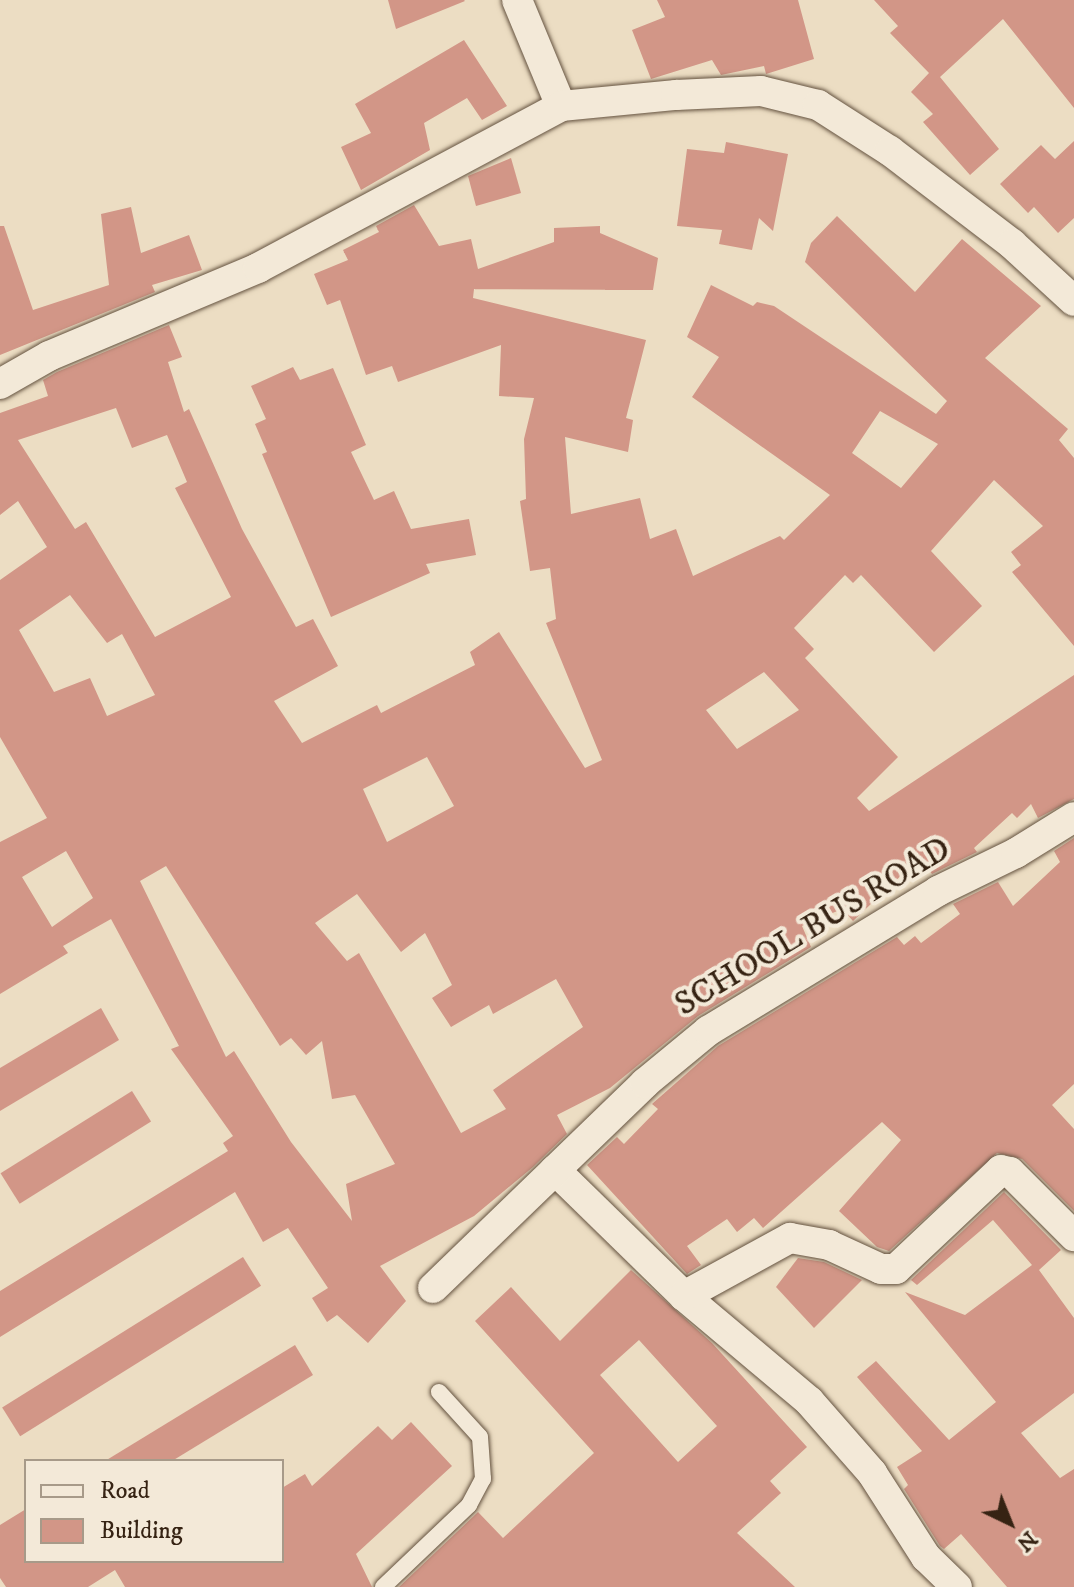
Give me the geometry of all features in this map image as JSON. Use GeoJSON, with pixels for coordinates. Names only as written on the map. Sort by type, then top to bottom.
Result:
{"type":"FeatureCollection","features":[{"type":"Feature","properties":{"kind":"street"},"geometry":{"type":"LineString","coordinates":[[517,0],[561,106]]}},
{"type":"Feature","properties":{"kind":"street"},"geometry":{"type":"LineString","coordinates":[[0,384],[49,356],[258,268],[561,106],[761,91],[818,105],[890,151],[988,225],[1074,301]]}},
{"type":"Feature","properties":{"kind":"street","name":"SCHOOL BUS ROAD"},"geometry":{"type":"LineString","coordinates":[[433,1288],[555,1170],[711,1028],[938,891],[1016,853],[1074,817]]}},
{"type":"Feature","properties":{"kind":"street"},"geometry":{"type":"LineString","coordinates":[[555,1170],[684,1296],[809,1401],[872,1473],[926,1557],[957,1587]]}},
{"type":"Feature","properties":{"kind":"street"},"geometry":{"type":"LineString","coordinates":[[684,1296],[790,1238],[829,1245],[881,1269],[896,1269],[1001,1170],[1010,1172],[1074,1236]]}},
{"type":"Feature","properties":{"kind":"lane"},"geometry":{"type":"LineString","coordinates":[[383,1587],[469,1505],[483,1479],[480,1437],[439,1392]]}},
{"type":"Feature","properties":{"kind":"building"},"geometry":{"type":"Polygon","coordinates":[[[388,0],[464,0],[465,1],[396,29],[388,0]]]}},
{"type":"Feature","properties":{"kind":"building"},"geometry":{"type":"Polygon","coordinates":[[[657,0],[798,0],[814,59],[766,74],[764,66],[721,75],[712,60],[651,79],[632,30],[665,17],[657,0]]]}},
{"type":"Feature","properties":{"kind":"building"},"geometry":{"type":"Polygon","coordinates":[[[874,0],[1074,0],[1074,108],[1003,19],[940,77],[999,149],[970,175],[923,122],[933,114],[911,92],[929,73],[890,33],[898,26],[874,0]]]}},
{"type":"Feature","properties":{"kind":"building"},"geometry":{"type":"Polygon","coordinates":[[[464,40],[507,106],[482,120],[467,98],[424,123],[430,150],[361,190],[341,147],[371,133],[355,104],[464,40]]]}},
{"type":"Feature","properties":{"kind":"building"},"geometry":{"type":"Polygon","coordinates":[[[1074,141],[1074,218],[1058,233],[1034,207],[1028,213],[1000,184],[1041,145],[1055,159],[1074,141]]]}},
{"type":"Feature","properties":{"kind":"building"},"geometry":{"type":"Polygon","coordinates":[[[726,142],[788,154],[773,231],[759,218],[752,250],[719,244],[722,230],[677,226],[687,149],[724,153],[726,142]]]}},
{"type":"Feature","properties":{"kind":"building"},"geometry":{"type":"Polygon","coordinates":[[[511,158],[521,193],[476,206],[468,176],[511,158]]]}},
{"type":"Feature","properties":{"kind":"building"},"geometry":{"type":"Polygon","coordinates":[[[414,205],[439,246],[471,239],[478,269],[554,242],[554,228],[600,226],[600,233],[658,258],[653,290],[474,289],[473,298],[646,340],[626,418],[633,420],[628,452],[565,437],[571,514],[640,498],[650,539],[676,529],[693,576],[780,536],[784,540],[830,495],[692,397],[719,357],[687,337],[711,285],[753,306],[757,302],[774,306],[936,414],[947,401],[805,262],[811,243],[837,216],[915,292],[962,239],[1041,306],[985,358],[1068,429],[1059,440],[1074,458],[1074,646],[1012,572],[1021,565],[1011,552],[1043,526],[994,480],[931,551],[982,606],[934,652],[861,575],[853,583],[845,575],[794,628],[814,649],[805,658],[898,757],[857,798],[869,811],[1074,675],[1074,799],[1038,818],[1031,804],[1017,818],[1012,813],[974,848],[977,852],[932,874],[929,870],[916,880],[908,869],[853,921],[842,909],[802,926],[811,947],[698,1016],[610,1088],[557,1115],[567,1134],[533,1167],[474,1216],[380,1266],[406,1301],[368,1343],[337,1315],[327,1322],[312,1298],[328,1288],[288,1228],[263,1242],[235,1192],[0,1337],[0,1291],[228,1151],[223,1143],[233,1136],[171,1049],[179,1046],[111,919],[63,946],[68,953],[0,994],[0,842],[47,818],[0,737],[0,580],[47,547],[18,501],[0,515],[0,413],[48,396],[43,380],[57,372],[169,325],[182,357],[168,362],[184,412],[189,409],[242,529],[296,627],[313,619],[338,666],[274,701],[302,743],[377,705],[381,713],[475,665],[470,652],[499,632],[585,768],[602,760],[546,623],[556,619],[550,568],[530,571],[520,501],[526,499],[524,439],[534,398],[499,396],[501,345],[398,382],[392,366],[366,375],[340,300],[327,305],[314,274],[348,260],[343,250],[379,232],[376,226],[414,205]],[[116,408],[18,440],[75,529],[86,522],[155,637],[231,597],[175,488],[187,482],[167,435],[132,448],[116,408]],[[880,411],[852,453],[901,488],[938,444],[880,411]],[[70,595],[19,630],[54,692],[90,678],[107,716],[155,695],[122,634],[107,643],[70,595]],[[764,672],[706,710],[737,749],[799,710],[764,672]],[[427,757],[363,789],[387,842],[454,806],[427,757]],[[66,851],[22,877],[52,927],[93,898],[66,851]],[[166,866],[140,881],[226,1057],[234,1051],[291,1142],[352,1221],[346,1184],[395,1164],[355,1095],[332,1099],[322,1041],[306,1055],[291,1038],[280,1046],[166,866]],[[357,894],[315,923],[347,961],[359,953],[461,1133],[506,1109],[493,1090],[583,1027],[556,979],[493,1014],[489,1005],[451,1027],[432,998],[452,985],[425,933],[401,952],[357,894]]]}},
{"type":"Feature","properties":{"kind":"building"},"geometry":{"type":"Polygon","coordinates":[[[131,207],[141,253],[189,235],[202,270],[152,285],[155,292],[0,355],[0,226],[4,226],[33,310],[109,285],[101,214],[131,207]]]}},
{"type":"Feature","properties":{"kind":"building"},"geometry":{"type":"Polygon","coordinates":[[[293,367],[300,380],[333,368],[366,445],[351,452],[374,500],[394,491],[411,529],[469,519],[476,555],[426,564],[430,573],[331,617],[262,454],[267,452],[255,424],[266,419],[251,386],[293,367]]]}},
{"type":"Feature","properties":{"kind":"building"},"geometry":{"type":"Polygon","coordinates":[[[1074,838],[1074,1084],[1052,1105],[1074,1129],[1074,1211],[1022,1159],[997,1153],[889,1251],[877,1247],[839,1211],[901,1140],[882,1122],[763,1228],[754,1218],[737,1232],[727,1219],[687,1246],[701,1265],[687,1274],[587,1165],[617,1137],[624,1144],[658,1109],[652,1104],[718,1046],[897,937],[904,945],[915,936],[921,943],[960,914],[953,904],[998,882],[1013,906],[1060,862],[1054,851],[1074,838]]]}},
{"type":"Feature","properties":{"kind":"building"},"geometry":{"type":"Polygon","coordinates":[[[101,1008],[119,1040],[0,1111],[0,1068],[101,1008]]]}},
{"type":"Feature","properties":{"kind":"building"},"geometry":{"type":"Polygon","coordinates":[[[132,1091],[151,1122],[20,1204],[1,1173],[132,1091]]]}},
{"type":"Feature","properties":{"kind":"building"},"geometry":{"type":"Polygon","coordinates":[[[1004,1192],[1061,1250],[1039,1270],[1074,1318],[1074,1393],[1021,1433],[1060,1478],[1074,1469],[1074,1587],[1007,1587],[961,1534],[944,1549],[940,1546],[904,1489],[908,1485],[897,1467],[922,1451],[857,1377],[876,1361],[949,1440],[996,1402],[905,1292],[965,1315],[1032,1265],[993,1220],[917,1285],[911,1280],[1004,1192]]]}},
{"type":"Feature","properties":{"kind":"building"},"geometry":{"type":"Polygon","coordinates":[[[243,1257],[261,1286],[20,1436],[2,1407],[243,1257]]]}},
{"type":"Feature","properties":{"kind":"building"},"geometry":{"type":"Polygon","coordinates":[[[798,1258],[824,1262],[862,1280],[814,1328],[776,1287],[798,1258]]]}},
{"type":"Feature","properties":{"kind":"building"},"geometry":{"type":"Polygon","coordinates":[[[631,1270],[712,1343],[807,1447],[770,1481],[781,1493],[737,1533],[795,1587],[399,1587],[478,1512],[503,1538],[594,1453],[475,1321],[511,1287],[560,1341],[631,1270]],[[639,1340],[600,1375],[678,1462],[717,1426],[639,1340]]]}},
{"type":"Feature","properties":{"kind":"building"},"geometry":{"type":"Polygon","coordinates":[[[295,1345],[313,1375],[175,1459],[108,1459],[295,1345]]]}},
{"type":"Feature","properties":{"kind":"building"},"geometry":{"type":"Polygon","coordinates":[[[411,1422],[452,1466],[356,1554],[372,1587],[125,1587],[115,1570],[88,1587],[6,1587],[0,1578],[0,1525],[24,1510],[24,1563],[284,1563],[284,1487],[305,1474],[312,1486],[378,1426],[392,1440],[411,1422]]]}}]}
